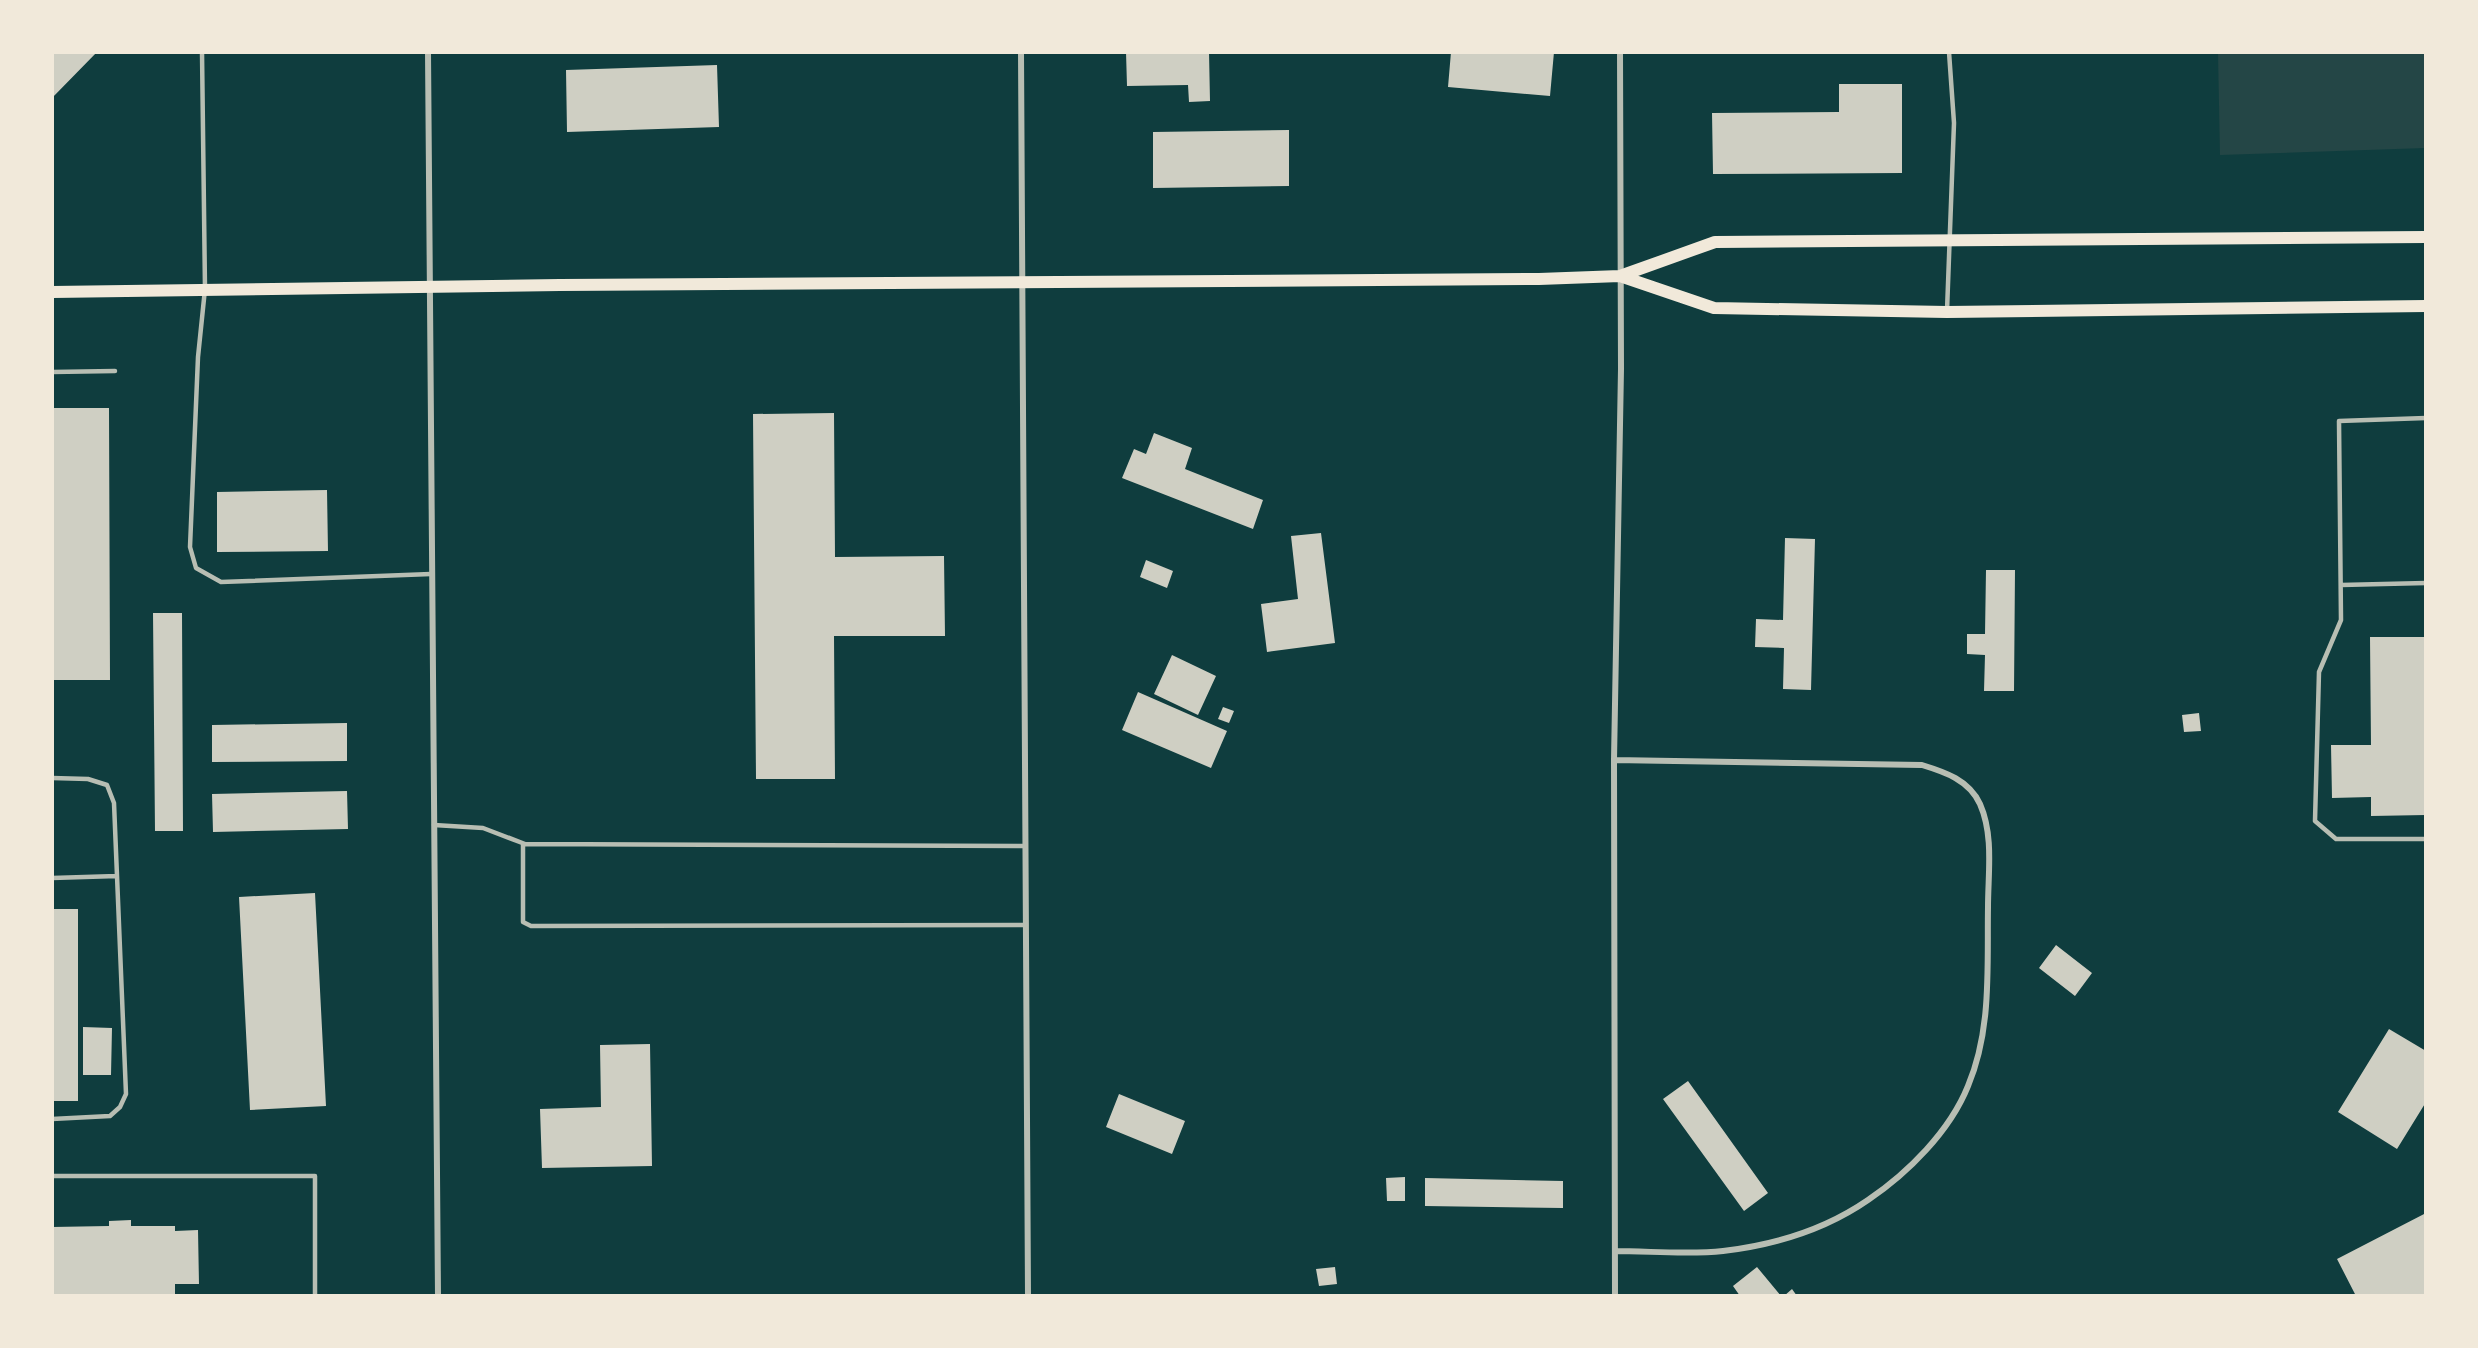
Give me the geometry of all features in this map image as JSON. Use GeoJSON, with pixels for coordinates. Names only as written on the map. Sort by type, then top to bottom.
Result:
{"type":"FeatureCollection","features":[{"type":"Feature","properties":{"kind":"main road"},"geometry":{"type":"LineString","coordinates":[[52,292],[1022,281],[1539,279],[1620,276],[1715,242],[2426,237]]}},
{"type":"Feature","properties":{"kind":"main road"},"geometry":{"type":"LineString","coordinates":[[1620,276],[1714,308],[1947,312],[2426,306]]}},
{"type":"Feature","properties":{"kind":"street"},"geometry":{"type":"LineString","coordinates":[[428,52],[438,1296]]}},
{"type":"Feature","properties":{"kind":"street"},"geometry":{"type":"LineString","coordinates":[[1021,52],[1028,1296]]}},
{"type":"Feature","properties":{"kind":"street"},"geometry":{"type":"LineString","coordinates":[[1615,1296],[1614,760],[1621,381],[1620,52]]}},
{"type":"Feature","properties":{"kind":"street"},"geometry":{"type":"LineString","coordinates":[[1614,760],[1922,765],[1951,774],[1967,786],[1979,802],[1989,831],[1987,1005],[1980,1056],[1968,1088],[1951,1118],[1914,1163],[1869,1200],[1835,1220],[1780,1241],[1722,1251],[1615,1251]]}},
{"type":"Feature","properties":{"kind":"lane"},"geometry":{"type":"LineString","coordinates":[[202,52],[205,289],[198,357],[190,547],[196,568],[221,582],[432,574]]}},
{"type":"Feature","properties":{"kind":"lane"},"geometry":{"type":"LineString","coordinates":[[1947,312],[1954,123],[1949,52]]}},
{"type":"Feature","properties":{"kind":"lane"},"geometry":{"type":"LineString","coordinates":[[52,372],[115,371]]}},
{"type":"Feature","properties":{"kind":"lane"},"geometry":{"type":"LineString","coordinates":[[2426,418],[2339,421],[2341,620],[2319,672],[2315,821],[2336,839],[2426,839]]}},
{"type":"Feature","properties":{"kind":"lane"},"geometry":{"type":"LineString","coordinates":[[2341,585],[2426,583]]}},
{"type":"Feature","properties":{"kind":"lane"},"geometry":{"type":"LineString","coordinates":[[52,778],[88,778],[107,785],[114,803],[126,1094],[120,1107],[111,1116],[52,1119]]}},
{"type":"Feature","properties":{"kind":"lane"},"geometry":{"type":"LineString","coordinates":[[434,825],[483,828],[523,843],[1025,846]]}},
{"type":"Feature","properties":{"kind":"lane"},"geometry":{"type":"LineString","coordinates":[[523,843],[523,921],[531,926],[1026,925]]}},
{"type":"Feature","properties":{"kind":"lane"},"geometry":{"type":"LineString","coordinates":[[52,878],[117,876]]}},
{"type":"Feature","properties":{"kind":"lane"},"geometry":{"type":"LineString","coordinates":[[52,1176],[315,1176],[315,1296]]}},
{"type":"Feature","properties":{"kind":"shaded area"},"geometry":{"type":"Polygon","coordinates":[[[2218,53],[2425,53],[2425,148],[2220,155],[2218,53]]]}},
{"type":"Feature","properties":{"kind":"building"},"geometry":{"type":"Polygon","coordinates":[[[52,52],[97,52],[52,98],[52,52]]]}},
{"type":"Feature","properties":{"kind":"building"},"geometry":{"type":"Polygon","coordinates":[[[1126,52],[1209,52],[1210,101],[1189,102],[1188,85],[1127,86],[1126,52]]]}},
{"type":"Feature","properties":{"kind":"building"},"geometry":{"type":"Polygon","coordinates":[[[1451,52],[1554,52],[1550,96],[1448,87],[1451,52]]]}},
{"type":"Feature","properties":{"kind":"building"},"geometry":{"type":"Polygon","coordinates":[[[717,65],[719,127],[567,132],[566,70],[717,65]]]}},
{"type":"Feature","properties":{"kind":"building"},"geometry":{"type":"Polygon","coordinates":[[[1839,84],[1902,84],[1902,173],[1713,174],[1712,113],[1839,112],[1839,84]]]}},
{"type":"Feature","properties":{"kind":"building"},"geometry":{"type":"Polygon","coordinates":[[[1289,130],[1289,186],[1153,188],[1153,132],[1289,130]]]}},
{"type":"Feature","properties":{"kind":"building"},"geometry":{"type":"Polygon","coordinates":[[[52,408],[109,408],[110,680],[52,680],[52,408]]]}},
{"type":"Feature","properties":{"kind":"building"},"geometry":{"type":"Polygon","coordinates":[[[834,413],[835,557],[944,556],[945,636],[834,636],[835,779],[756,779],[753,414],[834,413]]]}},
{"type":"Feature","properties":{"kind":"building"},"geometry":{"type":"Polygon","coordinates":[[[1154,433],[1192,448],[1185,469],[1263,500],[1253,529],[1122,478],[1134,449],[1146,454],[1154,433]]]}},
{"type":"Feature","properties":{"kind":"building"},"geometry":{"type":"Polygon","coordinates":[[[327,490],[328,551],[217,552],[217,492],[327,490]]]}},
{"type":"Feature","properties":{"kind":"building"},"geometry":{"type":"Polygon","coordinates":[[[1321,533],[1335,643],[1267,652],[1261,604],[1298,599],[1291,536],[1321,533]]]}},
{"type":"Feature","properties":{"kind":"building"},"geometry":{"type":"Polygon","coordinates":[[[1785,538],[1815,539],[1811,690],[1783,689],[1784,648],[1755,647],[1756,619],[1783,620],[1785,538]]]}},
{"type":"Feature","properties":{"kind":"building"},"geometry":{"type":"Polygon","coordinates":[[[1146,560],[1173,571],[1167,588],[1140,577],[1146,560]]]}},
{"type":"Feature","properties":{"kind":"building"},"geometry":{"type":"Polygon","coordinates":[[[1986,570],[2015,570],[2014,691],[1984,691],[1985,655],[1967,654],[1967,634],[1985,634],[1986,570]]]}},
{"type":"Feature","properties":{"kind":"building"},"geometry":{"type":"Polygon","coordinates":[[[153,613],[182,613],[183,831],[155,831],[153,613]]]}},
{"type":"Feature","properties":{"kind":"building"},"geometry":{"type":"Polygon","coordinates":[[[2370,637],[2426,637],[2426,815],[2371,816],[2371,797],[2332,798],[2331,745],[2371,745],[2370,637]]]}},
{"type":"Feature","properties":{"kind":"building"},"geometry":{"type":"Polygon","coordinates":[[[1172,655],[1216,676],[1198,715],[1154,694],[1172,655]]]}},
{"type":"Feature","properties":{"kind":"building"},"geometry":{"type":"Polygon","coordinates":[[[1138,692],[1227,731],[1211,768],[1122,730],[1138,692]]]}},
{"type":"Feature","properties":{"kind":"building"},"geometry":{"type":"Polygon","coordinates":[[[1223,707],[1234,711],[1229,723],[1218,719],[1223,707]]]}},
{"type":"Feature","properties":{"kind":"building"},"geometry":{"type":"Polygon","coordinates":[[[2199,713],[2201,731],[2184,732],[2182,715],[2199,713]]]}},
{"type":"Feature","properties":{"kind":"building"},"geometry":{"type":"Polygon","coordinates":[[[347,723],[347,761],[212,762],[212,725],[347,723]]]}},
{"type":"Feature","properties":{"kind":"building"},"geometry":{"type":"Polygon","coordinates":[[[347,791],[348,829],[213,832],[212,794],[347,791]]]}},
{"type":"Feature","properties":{"kind":"building"},"geometry":{"type":"Polygon","coordinates":[[[315,893],[326,1106],[250,1110],[239,897],[315,893]]]}},
{"type":"Feature","properties":{"kind":"building"},"geometry":{"type":"Polygon","coordinates":[[[52,909],[78,909],[78,1101],[52,1101],[52,909]]]}},
{"type":"Feature","properties":{"kind":"building"},"geometry":{"type":"Polygon","coordinates":[[[2056,945],[2092,973],[2075,996],[2039,968],[2056,945]]]}},
{"type":"Feature","properties":{"kind":"building"},"geometry":{"type":"Polygon","coordinates":[[[83,1027],[112,1028],[111,1075],[83,1075],[83,1027]]]}},
{"type":"Feature","properties":{"kind":"building"},"geometry":{"type":"Polygon","coordinates":[[[2389,1029],[2426,1051],[2426,1102],[2397,1149],[2338,1112],[2389,1029]]]}},
{"type":"Feature","properties":{"kind":"building"},"geometry":{"type":"Polygon","coordinates":[[[650,1044],[652,1166],[542,1168],[540,1109],[601,1107],[600,1045],[650,1044]]]}},
{"type":"Feature","properties":{"kind":"building"},"geometry":{"type":"Polygon","coordinates":[[[1688,1081],[1768,1193],[1744,1211],[1663,1099],[1688,1081]]]}},
{"type":"Feature","properties":{"kind":"building"},"geometry":{"type":"Polygon","coordinates":[[[1119,1094],[1185,1121],[1172,1154],[1106,1127],[1119,1094]]]}},
{"type":"Feature","properties":{"kind":"building"},"geometry":{"type":"Polygon","coordinates":[[[1405,1177],[1405,1201],[1387,1201],[1386,1178],[1405,1177]]]}},
{"type":"Feature","properties":{"kind":"building"},"geometry":{"type":"Polygon","coordinates":[[[1425,1178],[1563,1181],[1563,1208],[1425,1206],[1425,1178]]]}},
{"type":"Feature","properties":{"kind":"building"},"geometry":{"type":"Polygon","coordinates":[[[2426,1213],[2426,1296],[2356,1296],[2337,1259],[2426,1213]]]}},
{"type":"Feature","properties":{"kind":"building"},"geometry":{"type":"Polygon","coordinates":[[[131,1220],[131,1226],[175,1226],[175,1231],[198,1230],[199,1284],[175,1284],[175,1296],[52,1295],[52,1227],[109,1226],[109,1221],[131,1220]]]}},
{"type":"Feature","properties":{"kind":"building"},"geometry":{"type":"Polygon","coordinates":[[[1335,1267],[1337,1284],[1319,1286],[1316,1269],[1335,1267]]]}},
{"type":"Feature","properties":{"kind":"building"},"geometry":{"type":"Polygon","coordinates":[[[1757,1267],[1781,1296],[1740,1296],[1733,1286],[1757,1267]]]}},
{"type":"Feature","properties":{"kind":"building"},"geometry":{"type":"Polygon","coordinates":[[[1792,1289],[1797,1296],[1784,1296],[1792,1289]]]}}]}
